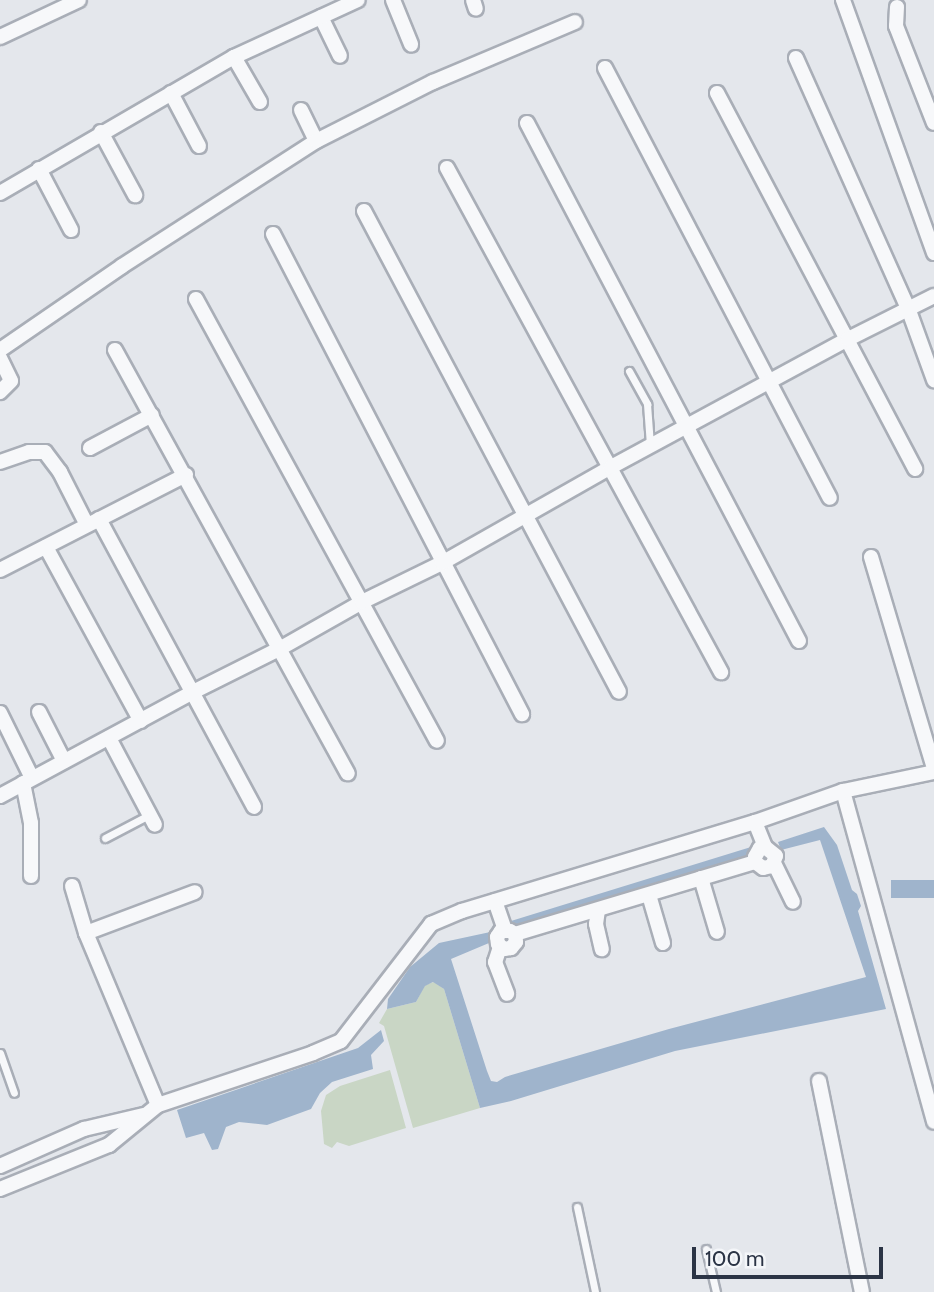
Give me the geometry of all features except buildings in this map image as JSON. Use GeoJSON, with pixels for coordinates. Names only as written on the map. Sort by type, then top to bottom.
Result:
{"type":"FeatureCollection","features":[{"type":"Feature","properties":{"kind":"street"},"geometry":{"type":"LineString","coordinates":[[0,37],[79,0]]}},
{"type":"Feature","properties":{"kind":"street"},"geometry":{"type":"LineString","coordinates":[[0,193],[234,57],[359,0]]}},
{"type":"Feature","properties":{"kind":"street"},"geometry":{"type":"LineString","coordinates":[[393,0],[411,44]]}},
{"type":"Feature","properties":{"kind":"street"},"geometry":{"type":"LineString","coordinates":[[843,0],[934,253]]}},
{"type":"Feature","properties":{"kind":"street"},"geometry":{"type":"LineString","coordinates":[[897,7],[896,26],[931,106],[934,123]]}},
{"type":"Feature","properties":{"kind":"street"},"geometry":{"type":"LineString","coordinates":[[321,17],[340,55]]}},
{"type":"Feature","properties":{"kind":"street"},"geometry":{"type":"LineString","coordinates":[[0,350],[122,266],[316,141],[433,82],[575,22]]}},
{"type":"Feature","properties":{"kind":"street"},"geometry":{"type":"LineString","coordinates":[[234,57],[260,102]]}},
{"type":"Feature","properties":{"kind":"street"},"geometry":{"type":"LineString","coordinates":[[796,58],[908,308],[934,380]]}},
{"type":"Feature","properties":{"kind":"street"},"geometry":{"type":"LineString","coordinates":[[606,68],[830,498]]}},
{"type":"Feature","properties":{"kind":"street"},"geometry":{"type":"LineString","coordinates":[[171,93],[199,146]]}},
{"type":"Feature","properties":{"kind":"street"},"geometry":{"type":"LineString","coordinates":[[717,93],[915,469]]}},
{"type":"Feature","properties":{"kind":"street"},"geometry":{"type":"LineString","coordinates":[[301,110],[316,141]]}},
{"type":"Feature","properties":{"kind":"street"},"geometry":{"type":"LineString","coordinates":[[527,123],[799,641]]}},
{"type":"Feature","properties":{"kind":"street"},"geometry":{"type":"LineString","coordinates":[[101,132],[135,195]]}},
{"type":"Feature","properties":{"kind":"street"},"geometry":{"type":"LineString","coordinates":[[447,168],[721,672]]}},
{"type":"Feature","properties":{"kind":"street"},"geometry":{"type":"LineString","coordinates":[[39,169],[71,230]]}},
{"type":"Feature","properties":{"kind":"street"},"geometry":{"type":"LineString","coordinates":[[364,211],[619,692]]}},
{"type":"Feature","properties":{"kind":"street"},"geometry":{"type":"LineString","coordinates":[[272,234],[522,714]]}},
{"type":"Feature","properties":{"kind":"street"},"geometry":{"type":"LineString","coordinates":[[1,795],[192,692],[281,648],[362,602],[442,563],[848,338],[934,296]]}},
{"type":"Feature","properties":{"kind":"street"},"geometry":{"type":"LineString","coordinates":[[196,299],[437,741]]}},
{"type":"Feature","properties":{"kind":"street"},"geometry":{"type":"LineString","coordinates":[[115,350],[348,773]]}},
{"type":"Feature","properties":{"kind":"street"},"geometry":{"type":"LineString","coordinates":[[0,358],[11,382],[0,392]]}},
{"type":"Feature","properties":{"kind":"street"},"geometry":{"type":"LineString","coordinates":[[90,448],[152,415]]}},
{"type":"Feature","properties":{"kind":"street"},"geometry":{"type":"LineString","coordinates":[[0,462],[29,452],[45,452],[60,472],[93,522],[192,692],[254,807]]}},
{"type":"Feature","properties":{"kind":"street"},"geometry":{"type":"LineString","coordinates":[[0,570],[186,475]]}},
{"type":"Feature","properties":{"kind":"street"},"geometry":{"type":"LineString","coordinates":[[46,547],[141,721]]}},
{"type":"Feature","properties":{"kind":"street"},"geometry":{"type":"LineString","coordinates":[[144,1114],[107,1121],[84,1129],[0,1167],[4,1188],[109,1145],[158,1105],[341,1041],[431,924],[495,901],[755,822],[843,790],[934,770],[871,557]]}},
{"type":"Feature","properties":{"kind":"street"},"geometry":{"type":"LineString","coordinates":[[39,712],[64,761]]}},
{"type":"Feature","properties":{"kind":"street"},"geometry":{"type":"LineString","coordinates":[[0,713],[24,782],[32,823],[31,876]]}},
{"type":"Feature","properties":{"kind":"street"},"geometry":{"type":"LineString","coordinates":[[110,737],[153,820]]}},
{"type":"Feature","properties":{"kind":"street"},"geometry":{"type":"LineString","coordinates":[[843,790],[934,1122]]}},
{"type":"Feature","properties":{"kind":"street"},"geometry":{"type":"LineString","coordinates":[[755,822],[765,847],[774,852],[774,863],[793,902]]}},
{"type":"Feature","properties":{"kind":"street"},"geometry":{"type":"LineString","coordinates":[[755,862],[756,852],[765,847]]}},
{"type":"Feature","properties":{"kind":"street"},"geometry":{"type":"LineString","coordinates":[[755,862],[763,868],[774,863]]}},
{"type":"Feature","properties":{"kind":"street"},"geometry":{"type":"LineString","coordinates":[[510,932],[598,910],[755,862]]}},
{"type":"Feature","properties":{"kind":"street"},"geometry":{"type":"LineString","coordinates":[[701,878],[717,932]]}},
{"type":"Feature","properties":{"kind":"street"},"geometry":{"type":"LineString","coordinates":[[72,887],[86,933],[158,1105]]}},
{"type":"Feature","properties":{"kind":"street"},"geometry":{"type":"LineString","coordinates":[[86,933],[195,892]]}},
{"type":"Feature","properties":{"kind":"street"},"geometry":{"type":"LineString","coordinates":[[649,895],[663,943]]}},
{"type":"Feature","properties":{"kind":"street"},"geometry":{"type":"LineString","coordinates":[[495,901],[514,946],[508,950],[500,947],[495,962],[507,994]]}},
{"type":"Feature","properties":{"kind":"street"},"geometry":{"type":"LineString","coordinates":[[598,910],[596,924],[602,949]]}},
{"type":"Feature","properties":{"kind":"street"},"geometry":{"type":"LineString","coordinates":[[819,1081],[862,1292]]}},
{"type":"Feature","properties":{"kind":"lane"},"geometry":{"type":"LineString","coordinates":[[629,371],[647,404],[650,446]]}},
{"type":"Feature","properties":{"kind":"lane"},"geometry":{"type":"LineString","coordinates":[[105,838],[153,820]]}},
{"type":"Feature","properties":{"kind":"lane"},"geometry":{"type":"LineString","coordinates":[[0,1056],[13,1093]]}},
{"type":"Feature","properties":{"kind":"lane"},"geometry":{"type":"LineString","coordinates":[[577,1207],[595,1292]]}},
{"type":"Feature","properties":{"kind":"lane"},"geometry":{"type":"LineString","coordinates":[[706,1249],[716,1292]]}},
{"type":"Feature","properties":{"kind":"green space"},"geometry":{"type":"Polygon","coordinates":[[[434,982],[444,989],[480,1108],[413,1128],[384,1026],[379,1023],[387,1009],[416,1002],[425,985],[434,982]]]}},
{"type":"Feature","properties":{"kind":"green space"},"geometry":{"type":"Polygon","coordinates":[[[390,1070],[406,1128],[349,1146],[337,1142],[332,1148],[324,1144],[321,1111],[326,1095],[340,1086],[390,1070]]]}},
{"type":"Feature","properties":{"kind":"water"},"geometry":{"type":"Polygon","coordinates":[[[824,827],[837,845],[852,890],[857,894],[861,906],[858,911],[886,1009],[675,1051],[480,1108],[444,989],[433,982],[425,986],[416,1002],[387,1009],[388,999],[410,967],[439,943],[495,931],[489,943],[451,959],[487,1071],[491,1081],[497,1082],[505,1077],[669,1029],[866,977],[820,840],[781,850],[778,842],[824,827]]]}},
{"type":"Feature","properties":{"kind":"water"},"geometry":{"type":"Polygon","coordinates":[[[751,847],[755,850],[754,856],[515,930],[511,921],[751,847]]]}},
{"type":"Feature","properties":{"kind":"water"},"geometry":{"type":"Polygon","coordinates":[[[891,880],[934,880],[934,898],[891,898],[891,880]]]}},
{"type":"Feature","properties":{"kind":"water"},"geometry":{"type":"Polygon","coordinates":[[[381,1030],[384,1041],[371,1055],[373,1069],[332,1082],[320,1093],[311,1109],[267,1125],[239,1122],[226,1127],[218,1149],[212,1150],[204,1133],[186,1138],[177,1110],[358,1048],[381,1030]]]}}]}
